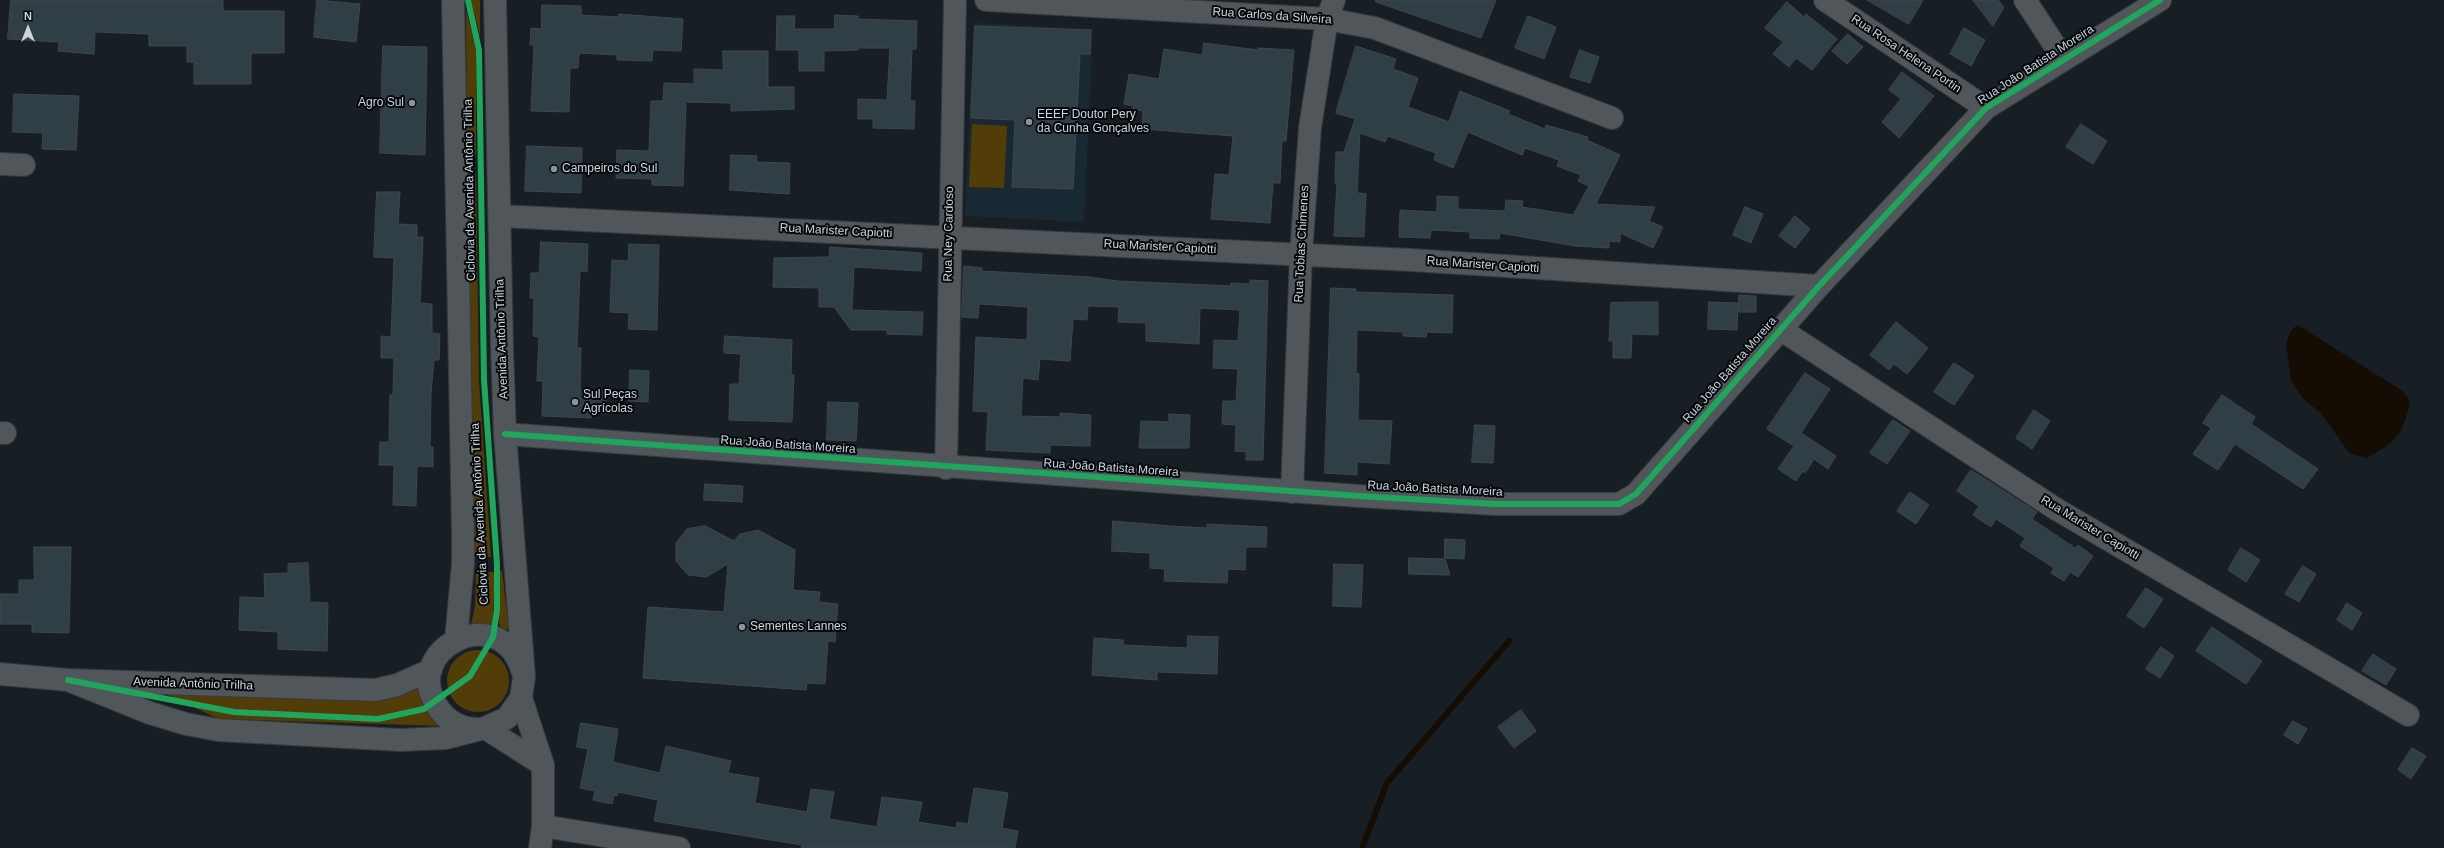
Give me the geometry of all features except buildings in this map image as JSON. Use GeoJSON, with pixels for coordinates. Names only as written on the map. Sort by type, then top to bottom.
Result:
{"type":"FeatureCollection","features":[{"type":"Feature","properties":{"kind":"street"},"geometry":{"type":"LineString","coordinates":[[453,0],[464,534],[464,564],[456,639]]}},
{"type":"Feature","properties":{"kind":"street","name":"Avenida Antônio Trilha"},"geometry":{"type":"LineString","coordinates":[[68,680],[150,713],[186,724],[218,730],[401,740],[446,738],[485,728],[508,718],[521,698],[524,677],[505,434],[494,0]]}},
{"type":"Feature","properties":{"kind":"street","name":"Rua Ney Cardoso"},"geometry":{"type":"LineString","coordinates":[[946,468],[949,236],[955,0]]}},
{"type":"Feature","properties":{"kind":"street","name":"Rua Carlos da Silveira"},"geometry":{"type":"LineString","coordinates":[[986,0],[1331,9],[1375,28],[1612,118]]}},
{"type":"Feature","properties":{"kind":"street","name":"Rua Rosa Helena Portin"},"geometry":{"type":"LineString","coordinates":[[1825,0],[1986,108]]}},
{"type":"Feature","properties":{"kind":"street"},"geometry":{"type":"LineString","coordinates":[[2024,0],[2064,58]]}},
{"type":"Feature","properties":{"kind":"street","name":"Rua João Batista Moreira"},"geometry":{"type":"LineString","coordinates":[[505,434],[946,468],[1292,492],[1496,504],[1619,504],[1636,494],[1780,329],[1986,108],[2064,58],[2160,0]]}},
{"type":"Feature","properties":{"kind":"street","name":"Rua Tobias Chimenes"},"geometry":{"type":"LineString","coordinates":[[1292,492],[1301,254],[1310,128],[1331,9]]}},
{"type":"Feature","properties":{"kind":"street"},"geometry":{"type":"LineString","coordinates":[[0,164],[24,165]]}},
{"type":"Feature","properties":{"kind":"street","name":"Rua Marister Capiotti"},"geometry":{"type":"LineString","coordinates":[[500,216],[949,236],[1301,254],[1819,286]]}},
{"type":"Feature","properties":{"kind":"street","name":"Rua Marister Capiotti"},"geometry":{"type":"LineString","coordinates":[[1780,329],[2056,509],[2408,715]]}},
{"type":"Feature","properties":{"kind":"street","name":"Avenida Antônio Trilha"},"geometry":{"type":"LineString","coordinates":[[485,728],[470,729],[455,724],[442,715],[434,702],[431,692],[431,670],[440,652],[456,639],[474,634],[493,637],[508,646],[519,660],[524,677]]}},
{"type":"Feature","properties":{"kind":"street","name":"Avenida Antônio Trilha"},"geometry":{"type":"LineString","coordinates":[[68,680],[376,690],[397,685],[431,670]]}},
{"type":"Feature","properties":{"kind":"street"},"geometry":{"type":"LineString","coordinates":[[0,674],[68,680]]}},
{"type":"Feature","properties":{"kind":"street"},"geometry":{"type":"LineString","coordinates":[[521,698],[543,764],[544,826],[540,848]]}},
{"type":"Feature","properties":{"kind":"street"},"geometry":{"type":"LineString","coordinates":[[485,728],[543,764]]}},
{"type":"Feature","properties":{"kind":"street"},"geometry":{"type":"LineString","coordinates":[[544,826],[680,848]]}},
{"type":"Feature","properties":{"kind":"shaded area"},"geometry":{"type":"Polygon","coordinates":[[[471,0],[480,0],[480,36],[471,0]]]}},
{"type":"Feature","properties":{"kind":"shaded area"},"geometry":{"type":"Polygon","coordinates":[[[466,9],[476,51],[476,155],[471,157],[467,155],[466,9]]]}},
{"type":"Feature","properties":{"kind":"shaded area","name":"EEEF Doutor Pery da Cunha Gonçalves"},"geometry":{"type":"Polygon","coordinates":[[[974,23],[1093,29],[1084,222],[965,216],[974,23]]]}},
{"type":"Feature","properties":{"kind":"shaded area"},"geometry":{"type":"Polygon","coordinates":[[[972,124],[1007,126],[1004,188],[969,187],[972,124]]]}},
{"type":"Feature","properties":{"kind":"shaded area"},"geometry":{"type":"Polygon","coordinates":[[[469,172],[476,174],[479,381],[491,557],[475,557],[467,175],[469,172]]]}},
{"type":"Feature","properties":{"kind":"shaded area"},"geometry":{"type":"Polygon","coordinates":[[[2298,325],[2404,392],[2410,402],[2404,423],[2396,437],[2384,448],[2366,458],[2349,453],[2321,413],[2303,399],[2291,381],[2286,344],[2291,330],[2298,325]]]}},
{"type":"Feature","properties":{"kind":"shaded area"},"geometry":{"type":"Polygon","coordinates":[[[498,571],[502,571],[509,629],[502,630],[499,624],[498,571]]]}},
{"type":"Feature","properties":{"kind":"shaded area"},"geometry":{"type":"Polygon","coordinates":[[[476,572],[495,572],[493,624],[471,625],[475,606],[476,572]]]}},
{"type":"Feature","properties":{"kind":"shaded area"},"geometry":{"type":"Polygon","coordinates":[[[472,650],[484,650],[500,659],[507,669],[509,681],[507,693],[500,703],[484,712],[472,712],[461,707],[452,698],[447,687],[447,675],[452,664],[461,655],[472,650]]]}},
{"type":"Feature","properties":{"kind":"shaded area"},"geometry":{"type":"Polygon","coordinates":[[[418,689],[444,726],[219,719],[161,692],[368,701],[400,696],[418,689]]]}},
{"type":"Feature","properties":{"kind":"waterway"},"geometry":{"type":"LineString","coordinates":[[1362,848],[1387,783],[1509,641]]}},
{"type":"Feature","properties":{"kind":"cycle path","name":"Ciclovia da Avenida Antônio Trilha"},"geometry":{"type":"LineString","coordinates":[[68,680],[234,712],[378,719],[424,709],[470,676],[493,637],[497,610],[497,564],[484,380],[479,50],[468,0]]}},
{"type":"Feature","properties":{"kind":"cycle path"},"geometry":{"type":"LineString","coordinates":[[505,434],[1359,496],[1495,504],[1619,504],[1636,494],[1819,286],[1986,108],[2160,0]]}},
{"type":"Feature","properties":{"kind":"place","name":"Agro Sul"},"geometry":{"type":"Point","coordinates":[412,103]}},
{"type":"Feature","properties":{"kind":"place","name":"EEEF Doutor Pery da Cunha Gonçalves"},"geometry":{"type":"Point","coordinates":[1029,122]}},
{"type":"Feature","properties":{"kind":"place","name":"Campeiros do Sul"},"geometry":{"type":"Point","coordinates":[554,169]}},
{"type":"Feature","properties":{"kind":"place","name":"Sul Peças Agrícolas"},"geometry":{"type":"Point","coordinates":[575,402]}},
{"type":"Feature","properties":{"kind":"place","name":"Sementes Lannes"},"geometry":{"type":"Point","coordinates":[742,627]}}]}
